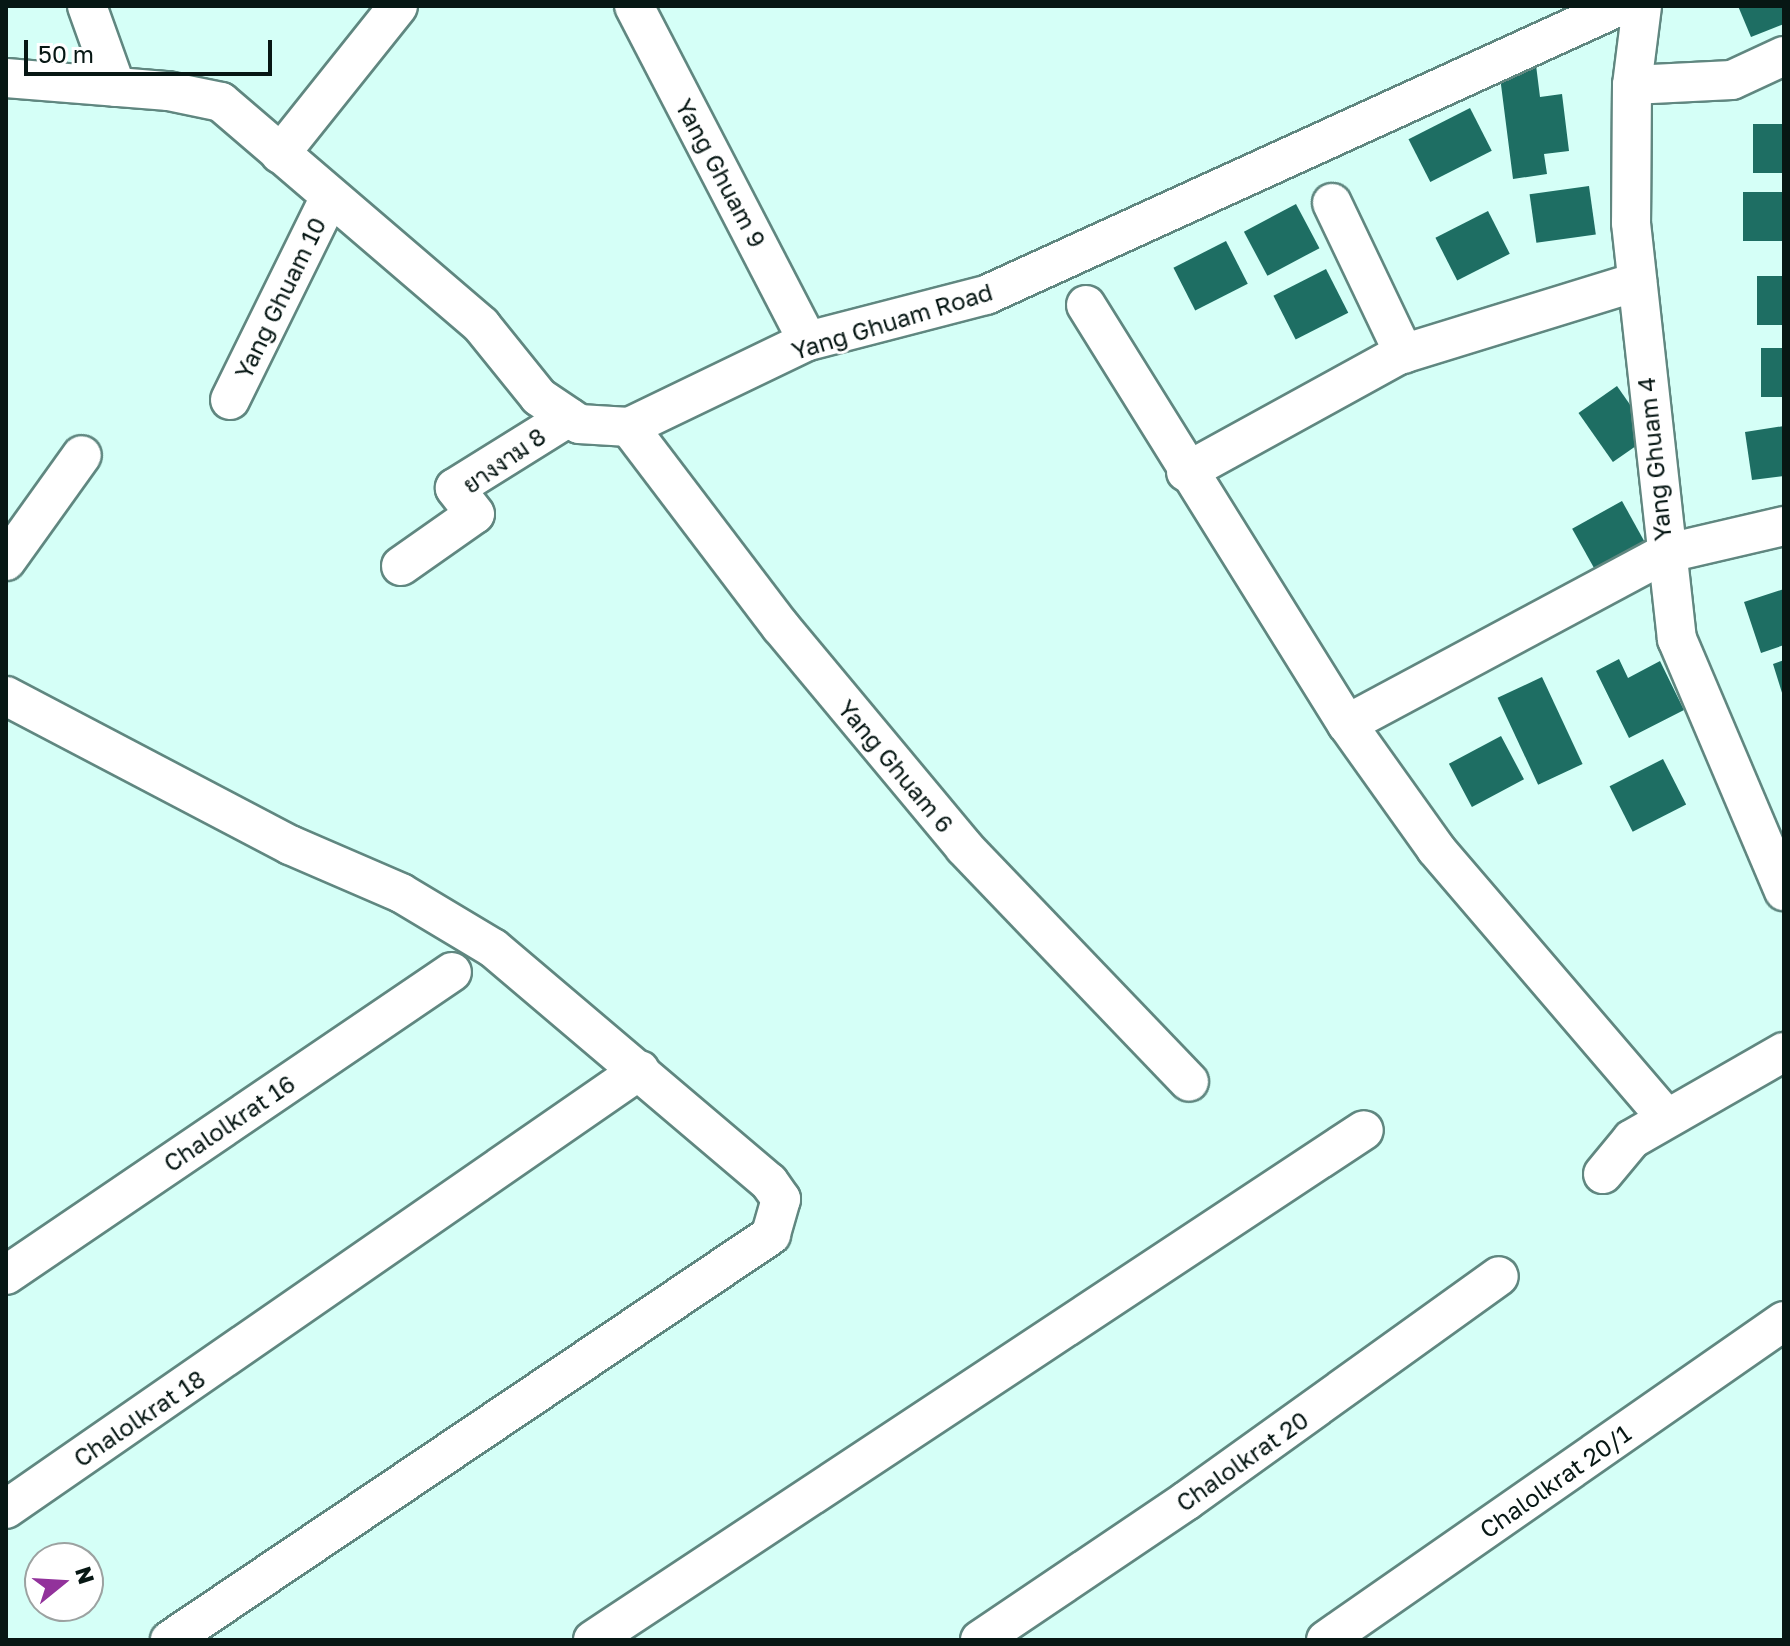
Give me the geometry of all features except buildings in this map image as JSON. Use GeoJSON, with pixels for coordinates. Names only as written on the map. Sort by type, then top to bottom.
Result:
{"type":"FeatureCollection","features":[{"type":"Feature","properties":{"kind":"street"},"geometry":{"type":"LineString","coordinates":[[87,6],[116,87]]}},
{"type":"Feature","properties":{"kind":"street"},"geometry":{"type":"LineString","coordinates":[[280,154],[398,6]]}},
{"type":"Feature","properties":{"kind":"street","name":"Yang Ghuam 9"},"geometry":{"type":"LineString","coordinates":[[634,6],[808,341]]}},
{"type":"Feature","properties":{"kind":"street","name":"Yang Ghuam Road"},"geometry":{"type":"LineString","coordinates":[[6,78],[116,87],[221,102],[481,325],[539,397],[579,424],[629,427],[808,341],[986,295],[1620,6]]}},
{"type":"Feature","properties":{"kind":"street","name":"Yang Ghuam 4"},"geometry":{"type":"LineString","coordinates":[[1642,6],[1632,85],[1631,223],[1664,554],[1677,639],[1784,891]]}},
{"type":"Feature","properties":{"kind":"street"},"geometry":{"type":"LineString","coordinates":[[1632,85],[1732,80],[1784,56]]}},
{"type":"Feature","properties":{"kind":"street","name":"Yang Ghuam 10"},"geometry":{"type":"LineString","coordinates":[[230,400],[330,197]]}},
{"type":"Feature","properties":{"kind":"street"},"geometry":{"type":"LineString","coordinates":[[1332,203],[1404,354]]}},
{"type":"Feature","properties":{"kind":"street"},"geometry":{"type":"LineString","coordinates":[[1186,472],[1404,354],[1637,282]]}},
{"type":"Feature","properties":{"kind":"street"},"geometry":{"type":"LineString","coordinates":[[1086,305],[1186,472],[1347,724],[1436,849],[1666,1117]]}},
{"type":"Feature","properties":{"kind":"street","name":"ยางงาม 8"},"geometry":{"type":"LineString","coordinates":[[401,566],[475,514],[455,488],[569,417]]}},
{"type":"Feature","properties":{"kind":"street","name":"Yang Ghuam 6"},"geometry":{"type":"LineString","coordinates":[[629,427],[781,627],[964,847],[1189,1082]]}},
{"type":"Feature","properties":{"kind":"street"},"geometry":{"type":"LineString","coordinates":[[6,561],[82,455]]}},
{"type":"Feature","properties":{"kind":"street"},"geometry":{"type":"LineString","coordinates":[[1347,724],[1664,554],[1784,526]]}},
{"type":"Feature","properties":{"kind":"street"},"geometry":{"type":"LineString","coordinates":[[6,696],[290,845],[401,893],[493,948],[769,1182],[781,1199],[771,1235],[170,1640]]}},
{"type":"Feature","properties":{"kind":"street","name":"Chalolkrat 16"},"geometry":{"type":"LineString","coordinates":[[6,1275],[452,972]]}},
{"type":"Feature","properties":{"kind":"street"},"geometry":{"type":"LineString","coordinates":[[1603,1174],[1632,1139],[1784,1052]]}},
{"type":"Feature","properties":{"kind":"street","name":"Chalolkrat 18"},"geometry":{"type":"LineString","coordinates":[[6,1509],[640,1070]]}},
{"type":"Feature","properties":{"kind":"street"},"geometry":{"type":"LineString","coordinates":[[593,1640],[1364,1130]]}},
{"type":"Feature","properties":{"kind":"street","name":"Chalolkrat 20"},"geometry":{"type":"LineString","coordinates":[[980,1640],[1186,1501],[1499,1276]]}},
{"type":"Feature","properties":{"kind":"street","name":"Chalolkrat 20/1"},"geometry":{"type":"LineString","coordinates":[[1326,1640],[1784,1321]]}}]}
